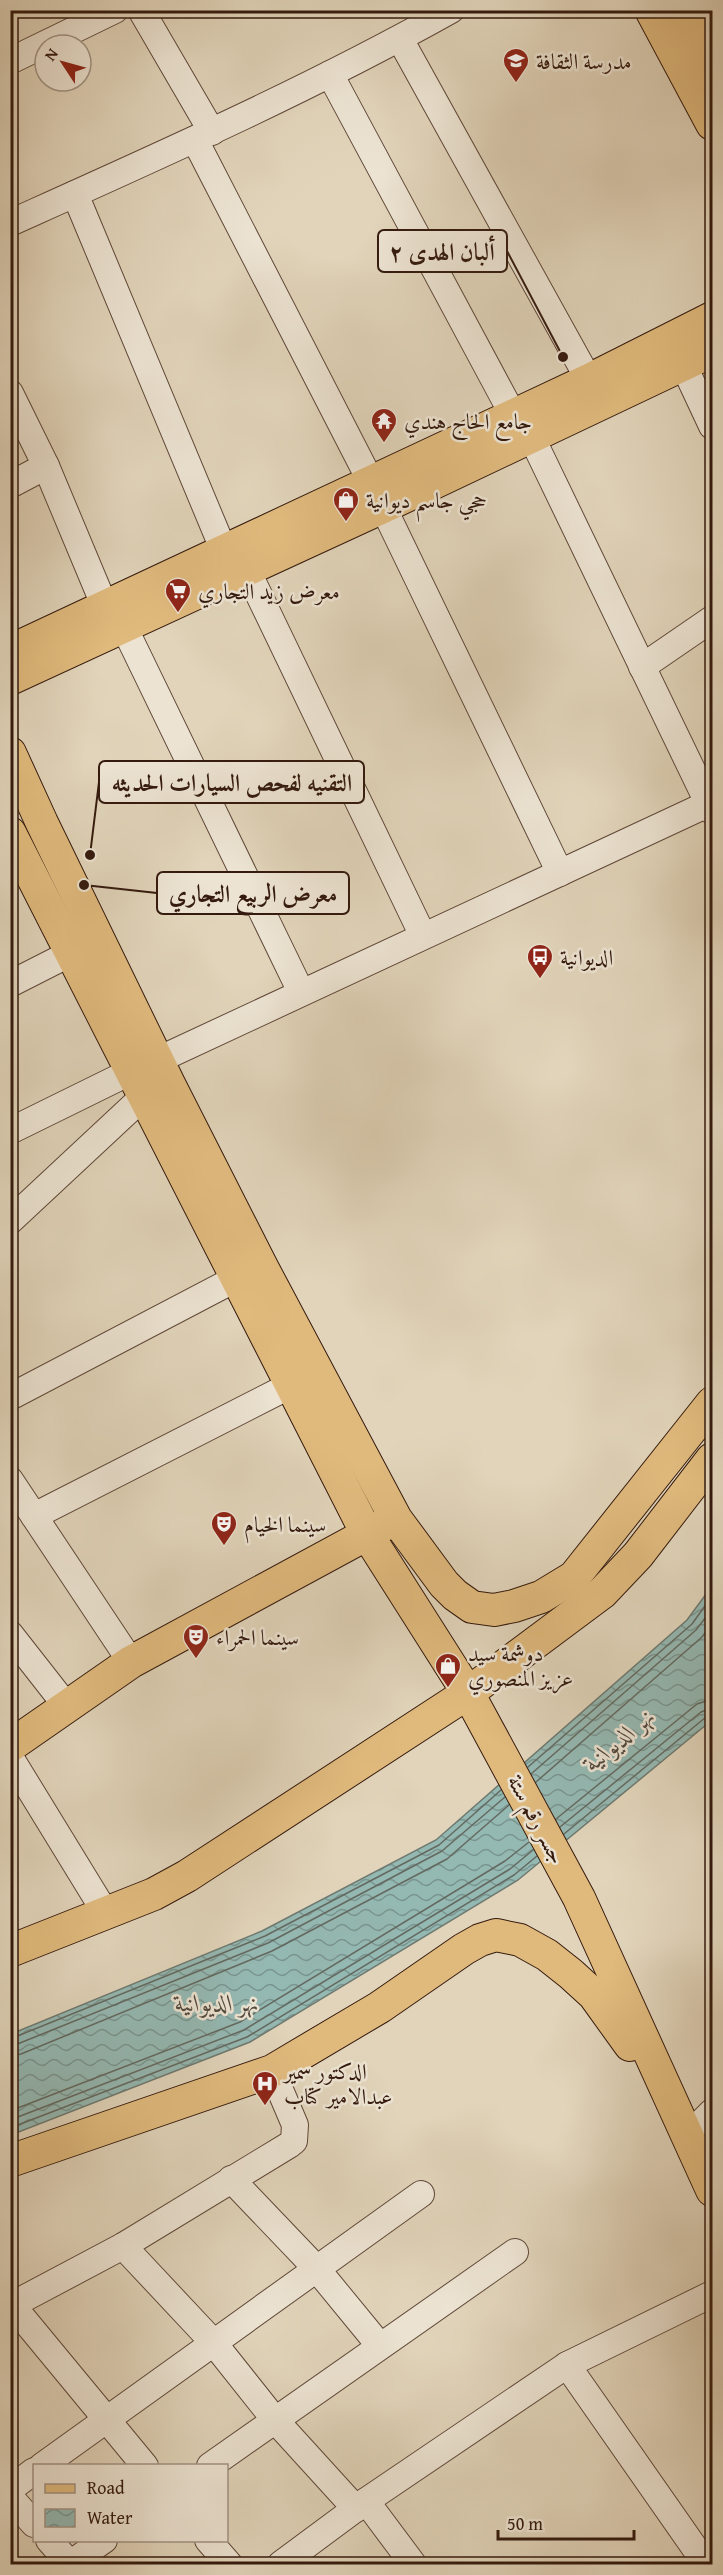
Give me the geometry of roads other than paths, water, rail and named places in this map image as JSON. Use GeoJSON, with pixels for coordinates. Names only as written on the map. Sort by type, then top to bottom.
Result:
{"type":"FeatureCollection","features":[{"type":"Feature","properties":{"kind":"main road"},"geometry":{"type":"LineString","coordinates":[[651,10],[712,124]]}},
{"type":"Feature","properties":{"kind":"main road"},"geometry":{"type":"LineString","coordinates":[[681,10],[712,67]]}},
{"type":"Feature","properties":{"kind":"main road"},"geometry":{"type":"LineString","coordinates":[[522,426],[589,380],[712,318]]}},
{"type":"Feature","properties":{"kind":"main road"},"geometry":{"type":"LineString","coordinates":[[10,680],[114,617],[522,426],[712,351]]}},
{"type":"Feature","properties":{"kind":"main road"},"geometry":{"type":"LineString","coordinates":[[10,651],[114,617]]}},
{"type":"Feature","properties":{"kind":"main road"},"geometry":{"type":"LineString","coordinates":[[10,753],[42,823],[145,1076]]}},
{"type":"Feature","properties":{"kind":"main road"},"geometry":{"type":"LineString","coordinates":[[10,832],[71,953],[263,1269],[396,1519],[444,1584],[472,1607],[494,1610],[514,1606],[541,1597],[574,1577],[712,1403]]}},
{"type":"Feature","properties":{"kind":"main road","name":"جسر رقم ستة"},"geometry":{"type":"LineString","coordinates":[[145,1076],[237,1278],[367,1534],[468,1693],[579,1898],[614,1972],[700,2122]]}},
{"type":"Feature","properties":{"kind":"main road"},"geometry":{"type":"LineString","coordinates":[[10,1951],[154,1894],[187,1876],[468,1693],[602,1593],[644,1547],[712,1459]]}},
{"type":"Feature","properties":{"kind":"main road"},"geometry":{"type":"LineString","coordinates":[[10,1746],[68,1708],[131,1662],[396,1519]]}},
{"type":"Feature","properties":{"kind":"main road"},"geometry":{"type":"LineString","coordinates":[[10,2161],[272,2072],[380,2007],[464,1949],[480,1940],[504,1935],[520,1940],[547,1955],[594,1995],[700,2122],[712,2190]]}},
{"type":"Feature","properties":{"kind":"street"},"geometry":{"type":"LineString","coordinates":[[10,61],[115,10]]}},
{"type":"Feature","properties":{"kind":"street"},"geometry":{"type":"LineString","coordinates":[[10,223],[204,136],[400,39],[451,10]]}},
{"type":"Feature","properties":{"kind":"street"},"geometry":{"type":"LineString","coordinates":[[150,14],[204,136],[560,873]]}},
{"type":"Feature","properties":{"kind":"street"},"geometry":{"type":"LineString","coordinates":[[400,39],[589,380]]}},
{"type":"Feature","properties":{"kind":"street"},"geometry":{"type":"LineString","coordinates":[[10,1131],[145,1076],[302,992],[711,806],[522,426],[330,74]]}},
{"type":"Feature","properties":{"kind":"street"},"geometry":{"type":"LineString","coordinates":[[75,194],[236,561],[423,936]]}},
{"type":"Feature","properties":{"kind":"street"},"geometry":{"type":"LineString","coordinates":[[683,364],[712,426]]}},
{"type":"Feature","properties":{"kind":"street"},"geometry":{"type":"LineString","coordinates":[[10,393],[46,466],[114,617],[302,992]]}},
{"type":"Feature","properties":{"kind":"street"},"geometry":{"type":"LineString","coordinates":[[10,485],[46,466]]}},
{"type":"Feature","properties":{"kind":"street"},"geometry":{"type":"LineString","coordinates":[[642,667],[712,619]]}},
{"type":"Feature","properties":{"kind":"street"},"geometry":{"type":"LineString","coordinates":[[10,984],[71,953]]}},
{"type":"Feature","properties":{"kind":"street"},"geometry":{"type":"LineString","coordinates":[[10,1221],[145,1076]]}},
{"type":"Feature","properties":{"kind":"street"},"geometry":{"type":"LineString","coordinates":[[10,1397],[237,1278]]}},
{"type":"Feature","properties":{"kind":"street"},"geometry":{"type":"LineString","coordinates":[[34,1516],[291,1385]]}},
{"type":"Feature","properties":{"kind":"street"},"geometry":{"type":"LineString","coordinates":[[10,1480],[131,1662]]}},
{"type":"Feature","properties":{"kind":"street"},"geometry":{"type":"LineString","coordinates":[[10,1634],[68,1708]]}},
{"type":"Feature","properties":{"kind":"street"},"geometry":{"type":"LineString","coordinates":[[10,1757],[105,1912]]}},
{"type":"Feature","properties":{"kind":"street"},"geometry":{"type":"LineString","coordinates":[[143,2464],[11,2305],[123,2246],[294,2141],[295,2125],[272,2072]]}},
{"type":"Feature","properties":{"kind":"street"},"geometry":{"type":"LineString","coordinates":[[231,2179],[316,2268],[380,2346]]}},
{"type":"Feature","properties":{"kind":"street"},"geometry":{"type":"LineString","coordinates":[[45,2464],[105,2418],[421,2194]]}},
{"type":"Feature","properties":{"kind":"street"},"geometry":{"type":"LineString","coordinates":[[123,2246],[213,2342],[275,2420],[361,2505],[413,2565]]}},
{"type":"Feature","properties":{"kind":"street"},"geometry":{"type":"LineString","coordinates":[[213,2464],[515,2252]]}},
{"type":"Feature","properties":{"kind":"street"},"geometry":{"type":"LineString","coordinates":[[281,2565],[361,2505],[567,2365],[712,2294]]}},
{"type":"Feature","properties":{"kind":"street"},"geometry":{"type":"LineString","coordinates":[[567,2365],[706,2565]]}},
{"type":"Feature","properties":{"kind":"street"},"geometry":{"type":"LineString","coordinates":[[10,2489],[33,2472]]}},
{"type":"Feature","properties":{"kind":"street"},"geometry":{"type":"LineString","coordinates":[[10,2497],[33,2523]]}},
{"type":"Feature","properties":{"kind":"street"},"geometry":{"type":"LineString","coordinates":[[50,2542],[70,2565],[103,2542]]}},
{"type":"Feature","properties":{"kind":"street"},"geometry":{"type":"LineString","coordinates":[[209,2542],[229,2565]]}},
{"type":"Feature","properties":{"kind":"water","name":"نهر الديوانية"},"geometry":{"type":"Polygon","coordinates":[[[712,1586],[712,1720],[518,1880],[250,2042],[11,2135],[11,2034],[262,1931],[436,1840],[687,1620],[712,1586]]]}},
{"type":"Feature","properties":{"kind":"place","name":"مدرسة الثقافة"},"geometry":{"type":"Point","coordinates":[516,84]}},
{"type":"Feature","properties":{"kind":"place","name":"ألبان الهدى ٢"},"geometry":{"type":"Point","coordinates":[563,357]}},
{"type":"Feature","properties":{"kind":"place","name":"جامع الحاج هندي"},"geometry":{"type":"Point","coordinates":[384,444]}},
{"type":"Feature","properties":{"kind":"place","name":"حجي جاسم ديوانية"},"geometry":{"type":"Point","coordinates":[346,523]}},
{"type":"Feature","properties":{"kind":"place","name":"معرض زيد التجاري"},"geometry":{"type":"Point","coordinates":[178,614]}},
{"type":"Feature","properties":{"kind":"place","name":"التقنيه لفحص السيارات الحديثه"},"geometry":{"type":"Point","coordinates":[90,855]}},
{"type":"Feature","properties":{"kind":"place","name":"معرض الربيع التجاري"},"geometry":{"type":"Point","coordinates":[84,885]}},
{"type":"Feature","properties":{"kind":"place","name":"الديوانية"},"geometry":{"type":"Point","coordinates":[540,980]}},
{"type":"Feature","properties":{"kind":"place","name":"سينما الخيام"},"geometry":{"type":"Point","coordinates":[224,1547]}},
{"type":"Feature","properties":{"kind":"place","name":"سينما الحمراء"},"geometry":{"type":"Point","coordinates":[196,1660]}},
{"type":"Feature","properties":{"kind":"place","name":"دوشمة سيد عزيز المنصوري"},"geometry":{"type":"Point","coordinates":[448,1689]}},
{"type":"Feature","properties":{"kind":"place","name":"الدكتور سمير عبدالامير كتاب"},"geometry":{"type":"Point","coordinates":[265,2107]}}]}
